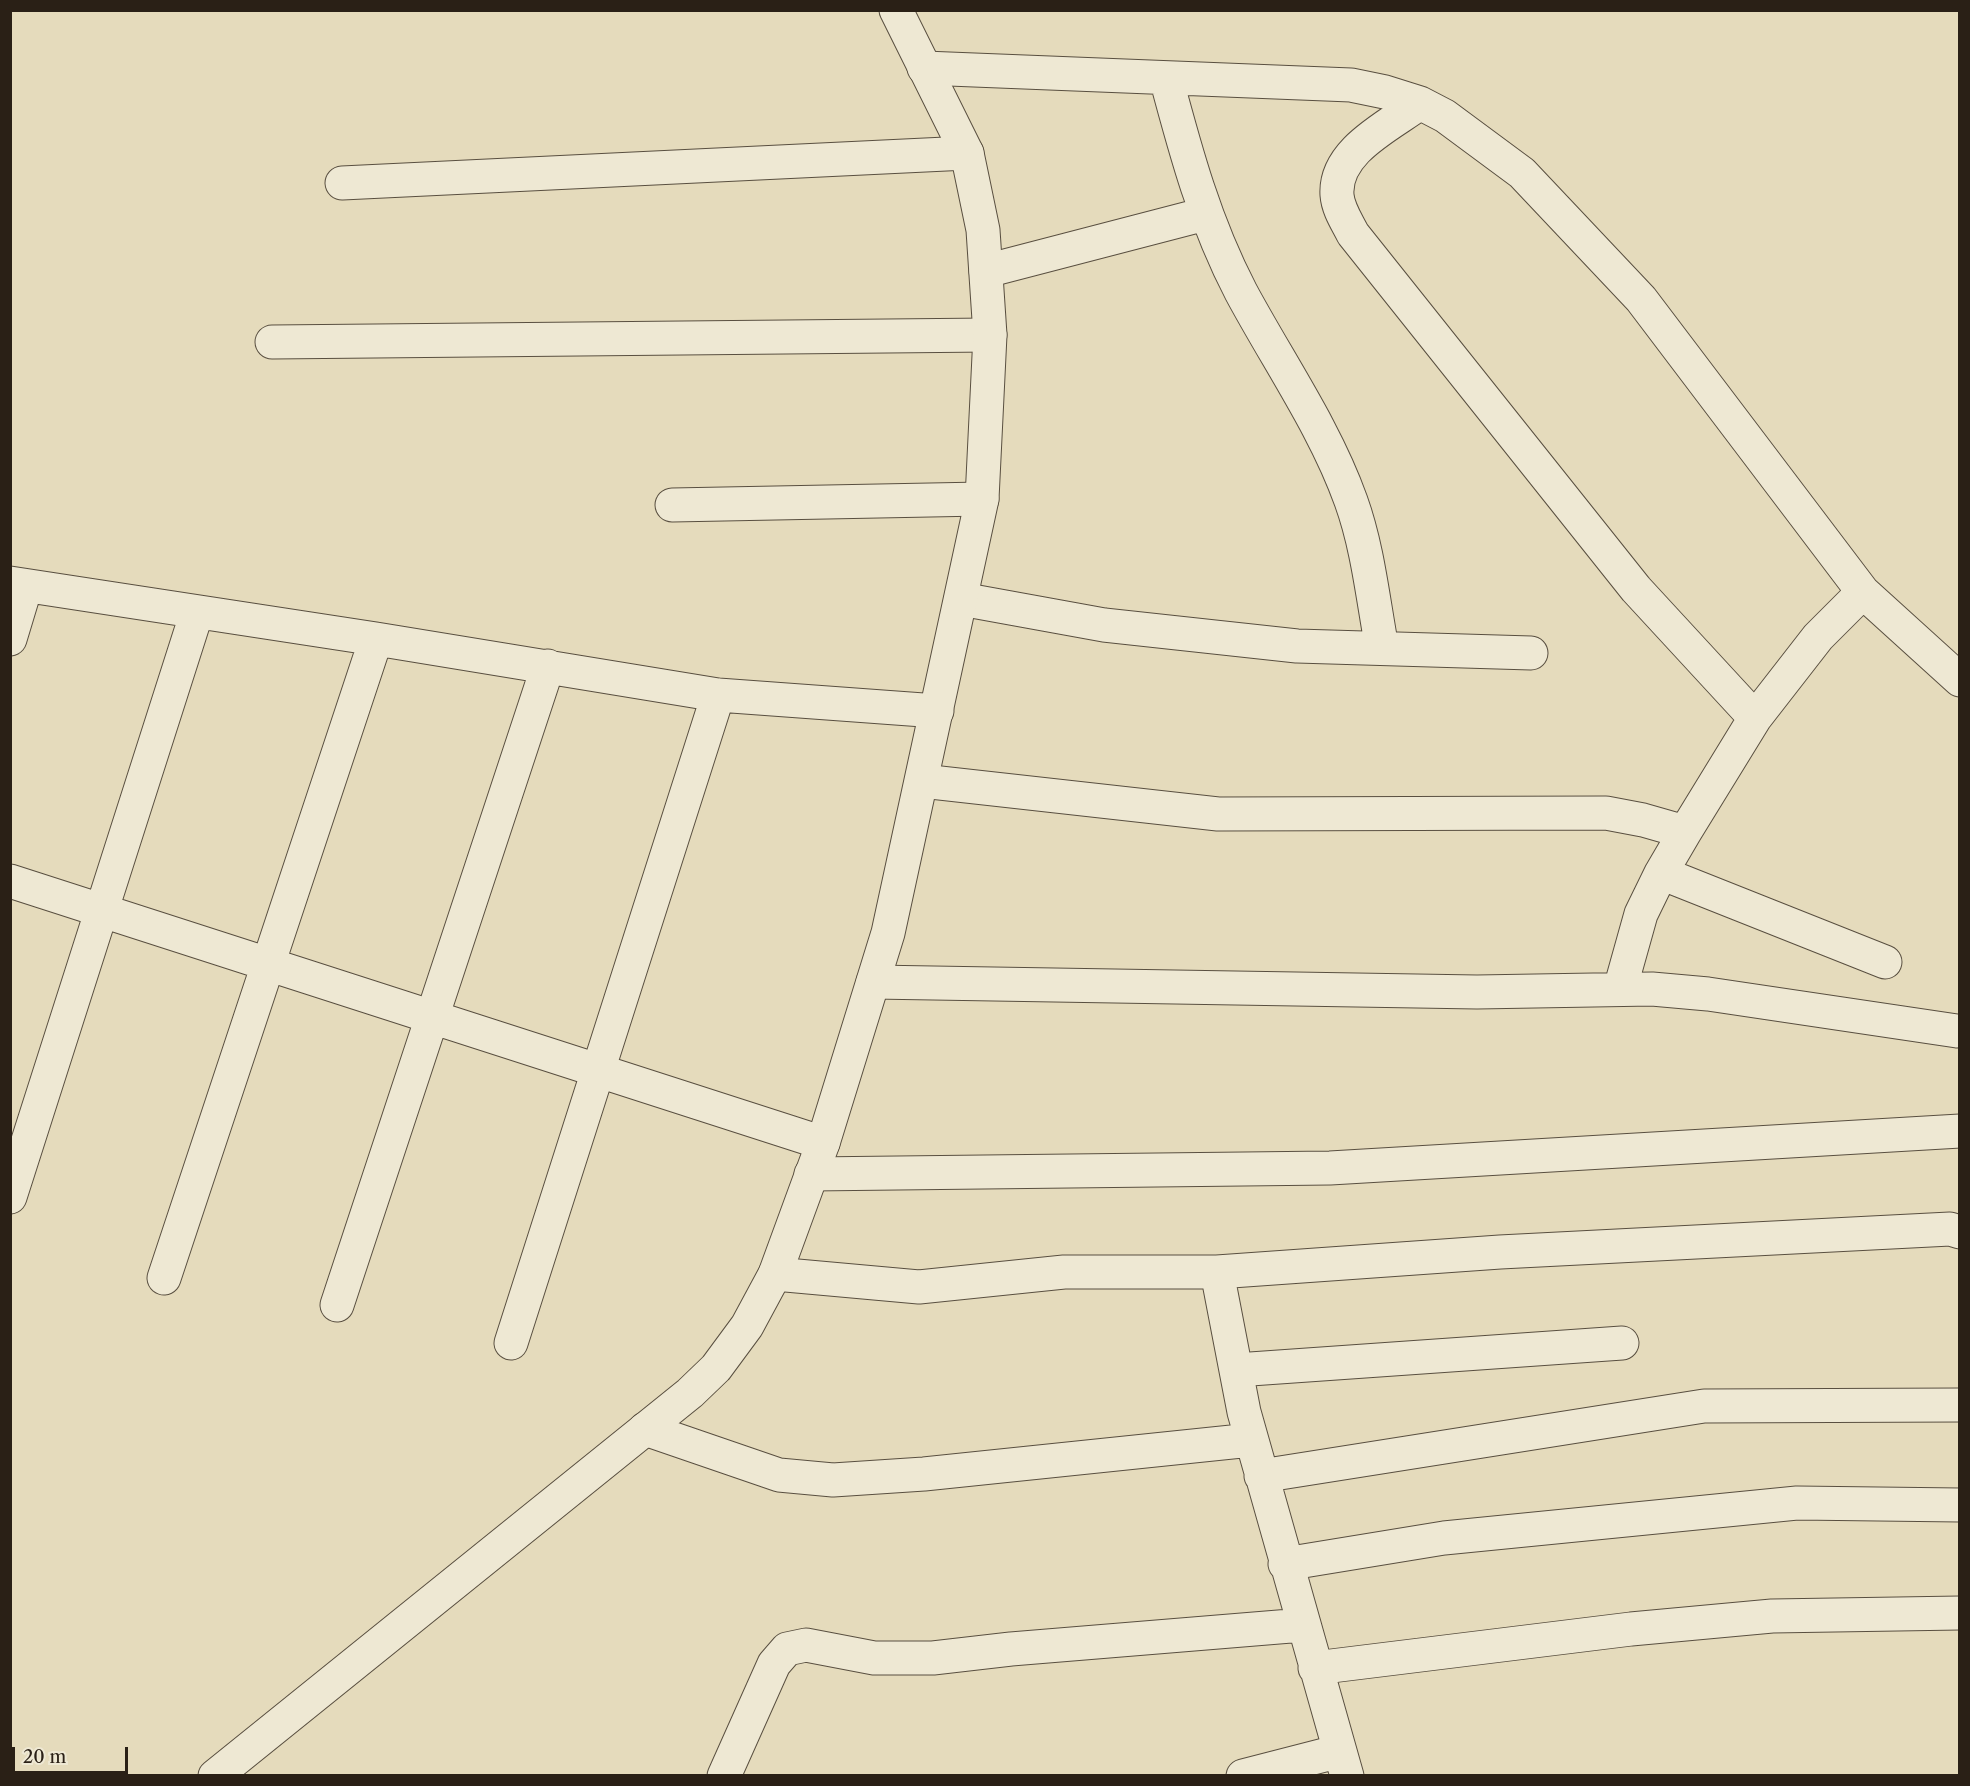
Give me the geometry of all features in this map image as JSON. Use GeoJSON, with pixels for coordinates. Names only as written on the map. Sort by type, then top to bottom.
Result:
{"type":"FeatureCollection","features":[{"type":"Feature","properties":{"kind":"street"},"geometry":{"type":"LineString","coordinates":[[215,1776],[645,1429],[716,1368],[747,1326],[775,1274],[823,1143],[888,933],[961,599],[957,499],[990,335],[983,230],[967,153],[896,10]]}},
{"type":"Feature","properties":{"kind":"street"},"geometry":{"type":"LineString","coordinates":[[924,68],[1351,85],[1385,92],[1420,103],[1469,131],[1522,173],[1641,299],[1856,599],[1959,680]]}},
{"type":"Feature","properties":{"kind":"street"},"geometry":{"type":"LineString","coordinates":[[1166,78],[1194,183],[1205,214],[1240,290],[1329,451],[1351,502],[1362,541],[1382,648]]}},
{"type":"Feature","properties":{"kind":"street"},"geometry":{"type":"LineString","coordinates":[[1420,103],[1350,155],[1339,176],[1337,196],[1353,234],[1636,589],[1755,718]]}},
{"type":"Feature","properties":{"kind":"street"},"geometry":{"type":"LineString","coordinates":[[342,183],[967,153]]}},
{"type":"Feature","properties":{"kind":"street"},"geometry":{"type":"LineString","coordinates":[[986,271],[1205,214]]}},
{"type":"Feature","properties":{"kind":"street"},"geometry":{"type":"LineString","coordinates":[[272,342],[990,335]]}},
{"type":"Feature","properties":{"kind":"street"},"geometry":{"type":"LineString","coordinates":[[672,505],[957,499]]}},
{"type":"Feature","properties":{"kind":"street"},"geometry":{"type":"LineString","coordinates":[[10,639],[18,584],[549,666],[718,695],[937,711]]}},
{"type":"Feature","properties":{"kind":"street"},"geometry":{"type":"LineString","coordinates":[[961,599],[1115,627],[1297,646],[1531,653]]}},
{"type":"Feature","properties":{"kind":"street"},"geometry":{"type":"LineString","coordinates":[[1620,989],[1641,914],[1685,832],[1755,718],[1818,637],[1856,599]]}},
{"type":"Feature","properties":{"kind":"street"},"geometry":{"type":"LineString","coordinates":[[10,1197],[104,911],[197,612]]}},
{"type":"Feature","properties":{"kind":"street"},"geometry":{"type":"LineString","coordinates":[[164,1278],[376,639]]}},
{"type":"Feature","properties":{"kind":"street"},"geometry":{"type":"LineString","coordinates":[[337,1305],[549,666]]}},
{"type":"Feature","properties":{"kind":"street"},"geometry":{"type":"LineString","coordinates":[[511,1342],[718,695]]}},
{"type":"Feature","properties":{"kind":"street"},"geometry":{"type":"LineString","coordinates":[[922,781],[1218,814],[1606,813],[1643,820],[1685,832]]}},
{"type":"Feature","properties":{"kind":"street"},"geometry":{"type":"LineString","coordinates":[[1661,873],[1885,962]]}},
{"type":"Feature","properties":{"kind":"street"},"geometry":{"type":"LineString","coordinates":[[10,881],[823,1143]]}},
{"type":"Feature","properties":{"kind":"street"},"geometry":{"type":"LineString","coordinates":[[873,982],[1477,992],[1652,989],[1708,994],[1957,1030]]}},
{"type":"Feature","properties":{"kind":"street"},"geometry":{"type":"LineString","coordinates":[[811,1174],[1330,1168],[1959,1131]]}},
{"type":"Feature","properties":{"kind":"street"},"geometry":{"type":"LineString","coordinates":[[775,1274],[919,1287],[1064,1272],[1217,1272],[1524,1251],[1950,1229],[1959,1232]]}},
{"type":"Feature","properties":{"kind":"street"},"geometry":{"type":"LineString","coordinates":[[1217,1272],[1260,1476],[1343,1763],[1243,1776]]}},
{"type":"Feature","properties":{"kind":"street"},"geometry":{"type":"LineString","coordinates":[[1236,1370],[1622,1343]]}},
{"type":"Feature","properties":{"kind":"street"},"geometry":{"type":"LineString","coordinates":[[1260,1476],[1704,1406],[1959,1405]]}},
{"type":"Feature","properties":{"kind":"street"},"geometry":{"type":"LineString","coordinates":[[645,1429],[779,1476],[833,1480],[924,1474],[1251,1440]]}},
{"type":"Feature","properties":{"kind":"street"},"geometry":{"type":"LineString","coordinates":[[1285,1564],[1444,1538],[1797,1503],[1959,1505]]}},
{"type":"Feature","properties":{"kind":"street"},"geometry":{"type":"LineString","coordinates":[[1315,1668],[1631,1629],[1772,1616],[1959,1613]]}},
{"type":"Feature","properties":{"kind":"street"},"geometry":{"type":"LineString","coordinates":[[724,1776],[774,1664],[787,1649],[806,1645],[874,1658],[933,1658],[1011,1648],[1303,1625]]}}]}
